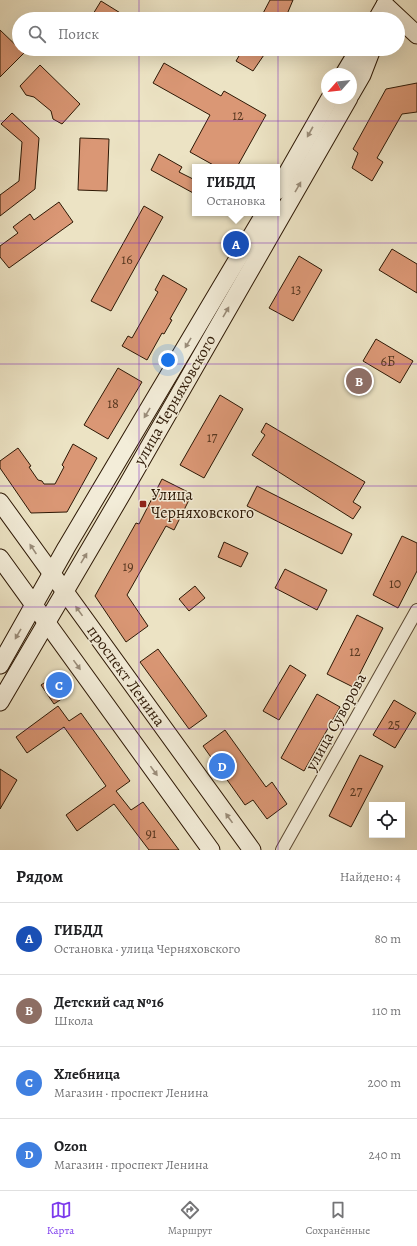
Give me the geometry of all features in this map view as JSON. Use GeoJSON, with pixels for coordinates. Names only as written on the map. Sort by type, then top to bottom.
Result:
{"type":"FeatureCollection","features":[{"type":"Feature","properties":{"kind":"street"},"geometry":{"type":"LineString","coordinates":[[405,26],[417,35]]}},
{"type":"Feature","properties":{"kind":"street"},"geometry":{"type":"LineString","coordinates":[[347,68],[354,56]]}},
{"type":"Feature","properties":{"kind":"street"},"geometry":{"type":"LineString","coordinates":[[357,84],[369,56]]}},
{"type":"Feature","properties":{"kind":"street"},"geometry":{"type":"LineString","coordinates":[[280,187],[327,104]]}},
{"type":"Feature","properties":{"kind":"street","name":"улица Черняховского"},"geometry":{"type":"LineString","coordinates":[[0,702],[65,592],[346,104]]}},
{"type":"Feature","properties":{"kind":"street"},"geometry":{"type":"LineString","coordinates":[[0,665],[51,574],[263,216]]}},
{"type":"Feature","properties":{"kind":"street","name":"проспект Ленина"},"geometry":{"type":"LineString","coordinates":[[0,502],[252,850]]}},
{"type":"Feature","properties":{"kind":"street","name":"проспект Ленина"},"geometry":{"type":"LineString","coordinates":[[0,558],[211,850]]}},
{"type":"Feature","properties":{"kind":"street","name":"улица Суворова"},"geometry":{"type":"LineString","coordinates":[[282,850],[417,610]]}},
{"type":"Feature","properties":{"kind":"building"},"geometry":{"type":"Polygon","coordinates":[[[270,0],[293,0],[288,12],[264,12],[270,0]]]}},
{"type":"Feature","properties":{"kind":"building"},"geometry":{"type":"Polygon","coordinates":[[[101,1],[119,12],[94,12],[101,1]]]}},
{"type":"Feature","properties":{"kind":"building"},"geometry":{"type":"Polygon","coordinates":[[[0,30],[12,42],[12,56],[21,56],[0,77],[0,30]]]}},
{"type":"Feature","properties":{"kind":"building"},"geometry":{"type":"Polygon","coordinates":[[[239,56],[263,56],[253,71],[236,61],[239,56]]]}},
{"type":"Feature","properties":{"kind":"building"},"geometry":{"type":"Polygon","coordinates":[[[164,63],[221,96],[224,91],[266,115],[239,164],[212,164],[190,152],[210,115],[153,83],[164,63]]]}},
{"type":"Feature","properties":{"kind":"building"},"geometry":{"type":"Polygon","coordinates":[[[40,65],[80,104],[62,124],[53,119],[51,111],[34,97],[26,95],[20,86],[40,65]]]}},
{"type":"Feature","properties":{"kind":"building"},"geometry":{"type":"Polygon","coordinates":[[[417,83],[417,112],[402,114],[377,158],[383,162],[372,181],[352,168],[358,153],[353,149],[386,89],[417,83]]]}},
{"type":"Feature","properties":{"kind":"building"},"geometry":{"type":"Polygon","coordinates":[[[12,113],[39,138],[35,189],[0,216],[0,195],[19,181],[22,142],[1,124],[12,113]]]}},
{"type":"Feature","properties":{"kind":"building"},"geometry":{"type":"Polygon","coordinates":[[[80,138],[109,139],[107,191],[78,190],[80,138]]]}},
{"type":"Feature","properties":{"kind":"building"},"geometry":{"type":"Polygon","coordinates":[[[159,154],[182,167],[179,172],[192,178],[192,192],[151,170],[159,154]]]}},
{"type":"Feature","properties":{"kind":"building"},"geometry":{"type":"Polygon","coordinates":[[[59,202],[73,222],[9,268],[0,257],[0,246],[18,233],[13,227],[30,214],[34,220],[59,202]]]}},
{"type":"Feature","properties":{"kind":"building"},"geometry":{"type":"Polygon","coordinates":[[[144,206],[163,217],[111,311],[91,301],[144,206]]]}},
{"type":"Feature","properties":{"kind":"building"},"geometry":{"type":"Polygon","coordinates":[[[392,249],[417,264],[417,293],[379,270],[392,249]]]}},
{"type":"Feature","properties":{"kind":"building"},"geometry":{"type":"Polygon","coordinates":[[[299,256],[322,270],[293,321],[269,308],[299,256]]]}},
{"type":"Feature","properties":{"kind":"building"},"geometry":{"type":"Polygon","coordinates":[[[163,275],[187,289],[170,319],[172,320],[164,334],[162,333],[147,360],[122,346],[128,336],[132,338],[158,292],[155,290],[163,275]]]}},
{"type":"Feature","properties":{"kind":"building"},"geometry":{"type":"Polygon","coordinates":[[[376,339],[413,361],[400,383],[363,361],[376,339]]]}},
{"type":"Feature","properties":{"kind":"building"},"geometry":{"type":"Polygon","coordinates":[[[118,368],[142,382],[108,439],[84,425],[118,368]]]}},
{"type":"Feature","properties":{"kind":"building"},"geometry":{"type":"Polygon","coordinates":[[[220,395],[243,409],[204,478],[180,465],[220,395]]]}},
{"type":"Feature","properties":{"kind":"building"},"geometry":{"type":"Polygon","coordinates":[[[266,423],[365,482],[353,502],[361,507],[353,519],[252,455],[265,435],[261,432],[266,423]]]}},
{"type":"Feature","properties":{"kind":"building"},"geometry":{"type":"Polygon","coordinates":[[[73,444],[97,458],[67,512],[31,513],[0,468],[0,461],[18,448],[31,466],[29,467],[38,480],[42,481],[44,484],[55,484],[64,467],[62,465],[73,444]]]}},
{"type":"Feature","properties":{"kind":"building"},"geometry":{"type":"Polygon","coordinates":[[[162,479],[192,494],[174,530],[166,526],[127,595],[148,626],[126,642],[95,596],[136,523],[139,524],[162,479]]]}},
{"type":"Feature","properties":{"kind":"building"},"geometry":{"type":"Polygon","coordinates":[[[257,486],[352,534],[342,554],[247,506],[257,486]]]}},
{"type":"Feature","properties":{"kind":"building"},"geometry":{"type":"Polygon","coordinates":[[[402,536],[417,543],[417,571],[398,608],[373,595],[402,536]]]}},
{"type":"Feature","properties":{"kind":"building"},"geometry":{"type":"Polygon","coordinates":[[[224,542],[248,553],[241,567],[218,557],[224,542]]]}},
{"type":"Feature","properties":{"kind":"building"},"geometry":{"type":"Polygon","coordinates":[[[285,569],[327,590],[317,610],[275,588],[285,569]]]}},
{"type":"Feature","properties":{"kind":"building"},"geometry":{"type":"Polygon","coordinates":[[[195,586],[205,598],[189,611],[179,599],[195,586]]]}},
{"type":"Feature","properties":{"kind":"building"},"geometry":{"type":"Polygon","coordinates":[[[357,615],[383,628],[353,687],[327,674],[357,615]]]}},
{"type":"Feature","properties":{"kind":"building"},"geometry":{"type":"Polygon","coordinates":[[[158,649],[207,716],[189,729],[140,662],[158,649]]]}},
{"type":"Feature","properties":{"kind":"building"},"geometry":{"type":"Polygon","coordinates":[[[290,665],[306,675],[279,720],[263,711],[290,665]]]}},
{"type":"Feature","properties":{"kind":"building"},"geometry":{"type":"Polygon","coordinates":[[[56,675],[69,694],[54,704],[41,685],[56,675]]]}},
{"type":"Feature","properties":{"kind":"building"},"geometry":{"type":"Polygon","coordinates":[[[317,694],[340,707],[304,771],[281,758],[317,694]]]}},
{"type":"Feature","properties":{"kind":"building"},"geometry":{"type":"Polygon","coordinates":[[[394,700],[416,713],[395,748],[373,735],[394,700]]]}},
{"type":"Feature","properties":{"kind":"building"},"geometry":{"type":"Polygon","coordinates":[[[58,706],[69,721],[81,713],[130,781],[116,791],[131,810],[143,802],[179,850],[149,850],[114,804],[77,831],[66,815],[106,786],[64,727],[27,753],[16,737],[58,706]]]}},
{"type":"Feature","properties":{"kind":"building"},"geometry":{"type":"Polygon","coordinates":[[[225,730],[266,787],[272,782],[287,804],[267,819],[253,800],[245,805],[203,746],[225,730]]]}},
{"type":"Feature","properties":{"kind":"building"},"geometry":{"type":"Polygon","coordinates":[[[360,755],[383,766],[351,827],[329,816],[360,755]]]}},
{"type":"Feature","properties":{"kind":"building"},"geometry":{"type":"Polygon","coordinates":[[[0,769],[17,780],[0,809],[0,769]]]}},
{"type":"Feature","properties":{"kind":"place","name":"ГИБДД"},"geometry":{"type":"Point","coordinates":[236,244]}},
{"type":"Feature","properties":{"kind":"place","name":"Детский сад №16"},"geometry":{"type":"Point","coordinates":[359,381]}},
{"type":"Feature","properties":{"kind":"place","name":"Улица Черняховского"},"geometry":{"type":"Point","coordinates":[143,504]}},
{"type":"Feature","properties":{"kind":"place","name":"Хлебница"},"geometry":{"type":"Point","coordinates":[59,685]}},
{"type":"Feature","properties":{"kind":"place","name":"Ozon"},"geometry":{"type":"Point","coordinates":[222,766]}}]}
